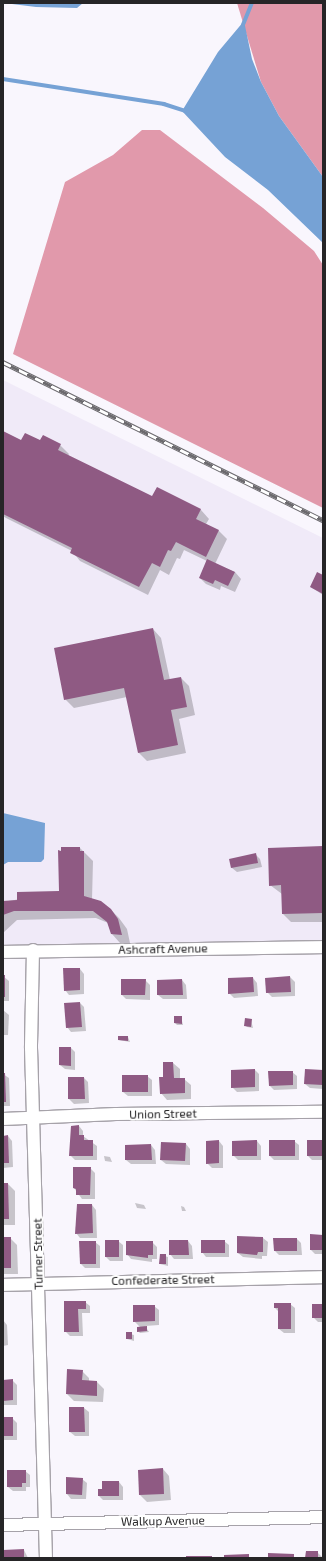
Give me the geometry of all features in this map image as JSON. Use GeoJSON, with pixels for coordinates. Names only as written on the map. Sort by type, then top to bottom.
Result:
{"type":"FeatureCollection","features":[{"type":"Feature","properties":{"kind":"street","name":"Ashcraft Avenue"},"geometry":{"type":"LineString","coordinates":[[3,952],[33,950],[323,947]]}},
{"type":"Feature","properties":{"kind":"street","name":"Turner Street"},"geometry":{"type":"LineString","coordinates":[[33,950],[31,1048],[46,1558]]}},
{"type":"Feature","properties":{"kind":"street","name":"Union Street"},"geometry":{"type":"LineString","coordinates":[[3,1119],[116,1114],[323,1112]]}},
{"type":"Feature","properties":{"kind":"street","name":"Confederate Street"},"geometry":{"type":"LineString","coordinates":[[3,1285],[323,1277]]}},
{"type":"Feature","properties":{"kind":"street","name":"Walkup Avenue"},"geometry":{"type":"LineString","coordinates":[[3,1525],[323,1517]]}},
{"type":"Feature","properties":{"kind":"shaded area"},"geometry":{"type":"Polygon","coordinates":[[[237,3],[323,3],[323,177],[279,116],[261,82],[237,3]]]}},
{"type":"Feature","properties":{"kind":"shaded area"},"geometry":{"type":"Polygon","coordinates":[[[142,130],[160,130],[263,208],[314,251],[323,265],[323,508],[13,354],[65,182],[113,155],[142,130]]]}},
{"type":"Feature","properties":{"kind":"shaded area"},"geometry":{"type":"Polygon","coordinates":[[[3,380],[323,538],[323,945],[3,957],[3,380]]]}},
{"type":"Feature","properties":{"kind":"water"},"geometry":{"type":"Polygon","coordinates":[[[4,3],[83,3],[77,8],[36,7],[4,3]]]}},
{"type":"Feature","properties":{"kind":"water"},"geometry":{"type":"Polygon","coordinates":[[[244,21],[252,59],[261,82],[279,116],[323,177],[323,243],[268,190],[225,157],[182,111],[218,52],[244,21]]]}},
{"type":"Feature","properties":{"kind":"water"},"geometry":{"type":"Polygon","coordinates":[[[3,813],[45,823],[44,859],[41,862],[8,862],[3,865],[3,813]]]}},
{"type":"Feature","properties":{"kind":"building"},"geometry":{"type":"Polygon","coordinates":[[[3,431],[21,440],[25,433],[40,440],[43,435],[61,444],[58,450],[152,496],[157,487],[201,509],[196,519],[219,530],[206,557],[176,542],[171,551],[168,550],[160,567],[152,563],[139,587],[70,553],[72,548],[3,514],[3,431]]]}},
{"type":"Feature","properties":{"kind":"building"},"geometry":{"type":"Polygon","coordinates":[[[207,559],[235,572],[228,586],[215,580],[213,584],[199,578],[207,559]]]}},
{"type":"Feature","properties":{"kind":"building"},"geometry":{"type":"Polygon","coordinates":[[[317,572],[323,575],[323,594],[310,587],[317,572]]]}},
{"type":"Feature","properties":{"kind":"building"},"geometry":{"type":"Polygon","coordinates":[[[153,628],[164,680],[181,677],[187,707],[171,710],[178,745],[138,753],[124,688],[64,700],[54,648],[153,628]]]}},
{"type":"Feature","properties":{"kind":"building"},"geometry":{"type":"Polygon","coordinates":[[[323,846],[323,913],[282,914],[281,885],[269,886],[268,848],[323,846]]]}},
{"type":"Feature","properties":{"kind":"building"},"geometry":{"type":"Polygon","coordinates":[[[61,847],[80,847],[80,851],[84,851],[84,896],[101,901],[111,909],[118,919],[122,935],[111,934],[107,922],[93,911],[14,911],[3,915],[3,901],[17,900],[17,892],[59,891],[58,850],[61,851],[61,847]]]}},
{"type":"Feature","properties":{"kind":"building"},"geometry":{"type":"Polygon","coordinates":[[[256,853],[258,863],[231,868],[229,859],[256,853]]]}},
{"type":"Feature","properties":{"kind":"building"},"geometry":{"type":"Polygon","coordinates":[[[63,968],[80,968],[80,990],[64,991],[63,968]]]}},
{"type":"Feature","properties":{"kind":"building"},"geometry":{"type":"Polygon","coordinates":[[[3,975],[5,975],[5,997],[3,997],[3,975]]]}},
{"type":"Feature","properties":{"kind":"building"},"geometry":{"type":"Polygon","coordinates":[[[290,976],[291,992],[266,993],[265,978],[290,976]]]}},
{"type":"Feature","properties":{"kind":"building"},"geometry":{"type":"Polygon","coordinates":[[[253,977],[254,992],[228,994],[228,978],[253,977]]]}},
{"type":"Feature","properties":{"kind":"building"},"geometry":{"type":"Polygon","coordinates":[[[121,979],[146,979],[145,995],[121,995],[121,979]]]}},
{"type":"Feature","properties":{"kind":"building"},"geometry":{"type":"Polygon","coordinates":[[[182,979],[183,995],[157,995],[157,980],[182,979]]]}},
{"type":"Feature","properties":{"kind":"building"},"geometry":{"type":"Polygon","coordinates":[[[80,1002],[82,1027],[66,1028],[64,1003],[80,1002]]]}},
{"type":"Feature","properties":{"kind":"building"},"geometry":{"type":"Polygon","coordinates":[[[174,1016],[182,1016],[182,1024],[174,1023],[174,1016]]]}},
{"type":"Feature","properties":{"kind":"building"},"geometry":{"type":"Polygon","coordinates":[[[245,1018],[252,1019],[251,1027],[244,1026],[245,1018]]]}},
{"type":"Feature","properties":{"kind":"building"},"geometry":{"type":"Polygon","coordinates":[[[118,1036],[128,1036],[128,1041],[118,1040],[118,1036]]]}},
{"type":"Feature","properties":{"kind":"building"},"geometry":{"type":"Polygon","coordinates":[[[59,1047],[71,1047],[71,1066],[59,1065],[59,1047]]]}},
{"type":"Feature","properties":{"kind":"building"},"geometry":{"type":"Polygon","coordinates":[[[163,1062],[173,1062],[174,1078],[185,1078],[185,1093],[160,1094],[159,1077],[163,1077],[163,1062]]]}},
{"type":"Feature","properties":{"kind":"building"},"geometry":{"type":"Polygon","coordinates":[[[255,1069],[255,1087],[231,1088],[231,1070],[255,1069]]]}},
{"type":"Feature","properties":{"kind":"building"},"geometry":{"type":"Polygon","coordinates":[[[305,1069],[323,1070],[323,1085],[304,1084],[305,1069]]]}},
{"type":"Feature","properties":{"kind":"building"},"geometry":{"type":"Polygon","coordinates":[[[268,1071],[293,1071],[293,1085],[269,1086],[268,1071]]]}},
{"type":"Feature","properties":{"kind":"building"},"geometry":{"type":"Polygon","coordinates":[[[3,1073],[5,1073],[6,1102],[3,1102],[3,1073]]]}},
{"type":"Feature","properties":{"kind":"building"},"geometry":{"type":"Polygon","coordinates":[[[122,1075],[148,1075],[148,1092],[122,1092],[122,1075]]]}},
{"type":"Feature","properties":{"kind":"building"},"geometry":{"type":"Polygon","coordinates":[[[68,1077],[84,1077],[85,1099],[68,1099],[68,1077]]]}},
{"type":"Feature","properties":{"kind":"building"},"geometry":{"type":"Polygon","coordinates":[[[79,1125],[79,1135],[84,1135],[84,1140],[93,1140],[93,1156],[69,1156],[71,1126],[79,1125]]]}},
{"type":"Feature","properties":{"kind":"building"},"geometry":{"type":"Polygon","coordinates":[[[8,1135],[9,1163],[3,1163],[3,1136],[8,1135]]]}},
{"type":"Feature","properties":{"kind":"building"},"geometry":{"type":"Polygon","coordinates":[[[219,1140],[219,1163],[206,1164],[206,1141],[219,1140]]]}},
{"type":"Feature","properties":{"kind":"building"},"geometry":{"type":"Polygon","coordinates":[[[257,1140],[257,1156],[232,1156],[232,1141],[257,1140]]]}},
{"type":"Feature","properties":{"kind":"building"},"geometry":{"type":"Polygon","coordinates":[[[269,1140],[295,1140],[295,1156],[269,1156],[269,1140]]]}},
{"type":"Feature","properties":{"kind":"building"},"geometry":{"type":"Polygon","coordinates":[[[307,1140],[323,1140],[323,1156],[307,1156],[307,1140]]]}},
{"type":"Feature","properties":{"kind":"building"},"geometry":{"type":"Polygon","coordinates":[[[161,1142],[186,1143],[185,1161],[160,1160],[161,1142]]]}},
{"type":"Feature","properties":{"kind":"building"},"geometry":{"type":"Polygon","coordinates":[[[151,1144],[152,1160],[125,1160],[125,1145],[151,1144]]]}},
{"type":"Feature","properties":{"kind":"building"},"geometry":{"type":"Polygon","coordinates":[[[73,1167],[91,1167],[90,1195],[76,1195],[76,1189],[73,1188],[73,1167]]]}},
{"type":"Feature","properties":{"kind":"building"},"geometry":{"type":"Polygon","coordinates":[[[3,1183],[8,1183],[9,1219],[3,1219],[3,1183]]]}},
{"type":"Feature","properties":{"kind":"building"},"geometry":{"type":"Polygon","coordinates":[[[77,1204],[92,1204],[93,1233],[75,1234],[77,1204]]]}},
{"type":"Feature","properties":{"kind":"building"},"geometry":{"type":"Polygon","coordinates":[[[310,1234],[323,1235],[323,1250],[310,1250],[310,1234]]]}},
{"type":"Feature","properties":{"kind":"building"},"geometry":{"type":"Polygon","coordinates":[[[237,1236],[263,1237],[263,1252],[258,1252],[257,1255],[237,1253],[237,1236]]]}},
{"type":"Feature","properties":{"kind":"building"},"geometry":{"type":"Polygon","coordinates":[[[3,1237],[11,1237],[11,1268],[3,1268],[3,1237]]]}},
{"type":"Feature","properties":{"kind":"building"},"geometry":{"type":"Polygon","coordinates":[[[273,1238],[297,1238],[297,1251],[274,1251],[273,1238]]]}},
{"type":"Feature","properties":{"kind":"building"},"geometry":{"type":"Polygon","coordinates":[[[105,1240],[119,1240],[119,1257],[105,1257],[105,1240]]]}},
{"type":"Feature","properties":{"kind":"building"},"geometry":{"type":"Polygon","coordinates":[[[169,1240],[188,1240],[189,1255],[169,1255],[169,1240]]]}},
{"type":"Feature","properties":{"kind":"building"},"geometry":{"type":"Polygon","coordinates":[[[201,1240],[225,1240],[225,1253],[201,1253],[201,1240]]]}},
{"type":"Feature","properties":{"kind":"building"},"geometry":{"type":"Polygon","coordinates":[[[79,1241],[96,1241],[96,1264],[80,1264],[79,1241]]]}},
{"type":"Feature","properties":{"kind":"building"},"geometry":{"type":"Polygon","coordinates":[[[126,1241],[153,1241],[153,1255],[148,1255],[148,1258],[126,1255],[126,1241]]]}},
{"type":"Feature","properties":{"kind":"building"},"geometry":{"type":"Polygon","coordinates":[[[160,1254],[166,1254],[166,1264],[159,1264],[160,1254]]]}},
{"type":"Feature","properties":{"kind":"building"},"geometry":{"type":"Polygon","coordinates":[[[64,1301],[86,1301],[86,1309],[78,1309],[79,1332],[64,1332],[64,1301]]]}},
{"type":"Feature","properties":{"kind":"building"},"geometry":{"type":"Polygon","coordinates":[[[274,1303],[291,1303],[291,1329],[278,1329],[278,1308],[274,1308],[274,1303]]]}},
{"type":"Feature","properties":{"kind":"building"},"geometry":{"type":"Polygon","coordinates":[[[312,1304],[323,1304],[323,1318],[312,1318],[312,1304]]]}},
{"type":"Feature","properties":{"kind":"building"},"geometry":{"type":"Polygon","coordinates":[[[133,1305],[155,1305],[155,1321],[133,1322],[133,1305]]]}},
{"type":"Feature","properties":{"kind":"building"},"geometry":{"type":"Polygon","coordinates":[[[147,1326],[147,1331],[137,1332],[137,1327],[147,1326]]]}},
{"type":"Feature","properties":{"kind":"building"},"geometry":{"type":"Polygon","coordinates":[[[126,1332],[132,1332],[132,1339],[126,1339],[126,1332]]]}},
{"type":"Feature","properties":{"kind":"building"},"geometry":{"type":"Polygon","coordinates":[[[67,1369],[83,1370],[82,1380],[97,1381],[97,1396],[66,1394],[67,1369]]]}},
{"type":"Feature","properties":{"kind":"building"},"geometry":{"type":"Polygon","coordinates":[[[13,1379],[13,1400],[3,1401],[3,1380],[13,1379]]]}},
{"type":"Feature","properties":{"kind":"building"},"geometry":{"type":"Polygon","coordinates":[[[69,1407],[84,1407],[85,1432],[69,1432],[69,1407]]]}},
{"type":"Feature","properties":{"kind":"building"},"geometry":{"type":"Polygon","coordinates":[[[3,1417],[13,1417],[13,1436],[3,1436],[3,1417]]]}},
{"type":"Feature","properties":{"kind":"building"},"geometry":{"type":"Polygon","coordinates":[[[163,1468],[164,1494],[139,1495],[138,1470],[163,1468]]]}},
{"type":"Feature","properties":{"kind":"building"},"geometry":{"type":"Polygon","coordinates":[[[7,1470],[26,1470],[26,1483],[22,1483],[22,1487],[7,1487],[7,1470]]]}},
{"type":"Feature","properties":{"kind":"building"},"geometry":{"type":"Polygon","coordinates":[[[66,1477],[83,1478],[82,1495],[66,1494],[66,1477]]]}},
{"type":"Feature","properties":{"kind":"building"},"geometry":{"type":"Polygon","coordinates":[[[102,1481],[119,1481],[119,1496],[98,1496],[98,1489],[102,1489],[102,1481]]]}},
{"type":"Feature","properties":{"kind":"building"},"geometry":{"type":"Polygon","coordinates":[[[24,1549],[24,1558],[3,1558],[3,1550],[24,1549]]]}},
{"type":"Feature","properties":{"kind":"building"},"geometry":{"type":"Polygon","coordinates":[[[306,1551],[318,1551],[318,1558],[305,1558],[306,1551]]]}},
{"type":"Feature","properties":{"kind":"building"},"geometry":{"type":"Polygon","coordinates":[[[268,1553],[294,1554],[294,1558],[268,1558],[268,1553]]]}},
{"type":"Feature","properties":{"kind":"building"},"geometry":{"type":"Polygon","coordinates":[[[249,1554],[249,1558],[224,1558],[224,1555],[249,1554]]]}},
{"type":"Feature","properties":{"kind":"building"},"geometry":{"type":"Polygon","coordinates":[[[186,1556],[212,1556],[212,1558],[186,1558],[186,1556]]]}},
{"type":"Feature","properties":{"kind":"waterway"},"geometry":{"type":"LineString","coordinates":[[243,25],[252,3]]}},
{"type":"Feature","properties":{"kind":"waterway"},"geometry":{"type":"LineString","coordinates":[[3,79],[164,104],[185,111]]}},
{"type":"Feature","properties":{"kind":"railway"},"geometry":{"type":"LineString","coordinates":[[3,362],[323,520]]}}]}
